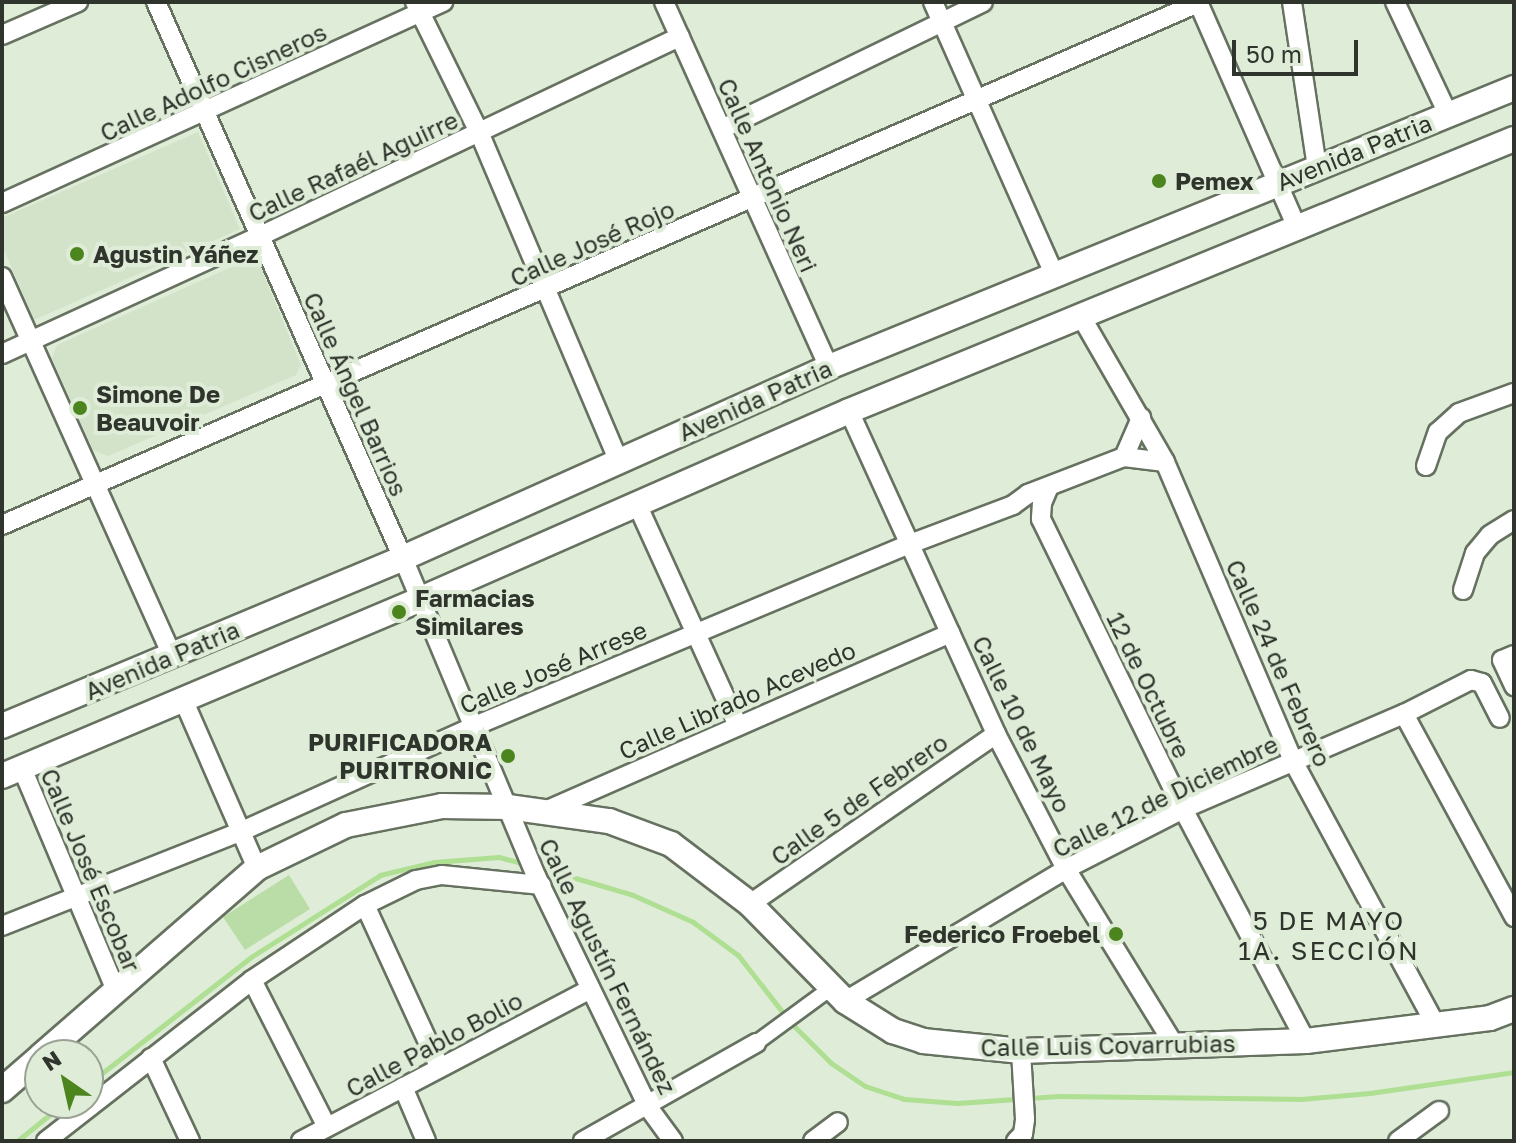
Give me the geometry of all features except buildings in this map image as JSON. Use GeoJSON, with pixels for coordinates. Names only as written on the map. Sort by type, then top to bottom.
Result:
{"type":"FeatureCollection","features":[{"type":"Feature","properties":{"kind":"street"},"geometry":{"type":"LineString","coordinates":[[2,35],[78,2]]}},
{"type":"Feature","properties":{"kind":"street","name":"Calle Ángel Barrios"},"geometry":{"type":"LineString","coordinates":[[156,2],[258,237],[327,383],[510,814]]}},
{"type":"Feature","properties":{"kind":"street","name":"Calle Adolfo Cisneros"},"geometry":{"type":"LineString","coordinates":[[2,203],[204,113],[418,8],[443,2]]}},
{"type":"Feature","properties":{"kind":"street"},"geometry":{"type":"LineString","coordinates":[[933,2],[1054,274]]}},
{"type":"Feature","properties":{"kind":"street"},"geometry":{"type":"LineString","coordinates":[[722,129],[983,2]]}},
{"type":"Feature","properties":{"kind":"street"},"geometry":{"type":"LineString","coordinates":[[1199,2],[1297,227]]}},
{"type":"Feature","properties":{"kind":"street","name":"Calle José Rojo"},"geometry":{"type":"LineString","coordinates":[[2,525],[547,290],[1199,2]]}},
{"type":"Feature","properties":{"kind":"street"},"geometry":{"type":"LineString","coordinates":[[1292,2],[1317,167]]}},
{"type":"Feature","properties":{"kind":"street"},"geometry":{"type":"LineString","coordinates":[[1395,2],[1448,114]]}},
{"type":"Feature","properties":{"kind":"street","name":"Calle Antonio Neri"},"geometry":{"type":"LineString","coordinates":[[669,4],[680,37],[829,367]]}},
{"type":"Feature","properties":{"kind":"street"},"geometry":{"type":"LineString","coordinates":[[418,8],[479,132],[618,460]]}},
{"type":"Feature","properties":{"kind":"street","name":"Calle Rafaél Aguirre"},"geometry":{"type":"LineString","coordinates":[[2,354],[258,237],[680,37]]}},
{"type":"Feature","properties":{"kind":"street","name":"Avenida Patria"},"geometry":{"type":"LineString","coordinates":[[2,726],[403,558],[829,367],[1514,88]]}},
{"type":"Feature","properties":{"kind":"street","name":"Avenida Patria"},"geometry":{"type":"LineString","coordinates":[[12,772],[421,599],[849,411],[1514,139]]}},
{"type":"Feature","properties":{"kind":"street"},"geometry":{"type":"LineString","coordinates":[[2,277],[172,656]]}},
{"type":"Feature","properties":{"kind":"street","name":"Calle 24 de Febrero"},"geometry":{"type":"LineString","coordinates":[[1082,318],[1165,462],[1293,761],[1436,1026]]}},
{"type":"Feature","properties":{"kind":"street"},"geometry":{"type":"LineString","coordinates":[[1426,466],[1438,432],[1459,413],[1514,393]]}},
{"type":"Feature","properties":{"kind":"street","name":"Calle 10 de Mayo"},"geometry":{"type":"LineString","coordinates":[[849,411],[996,734],[1066,869],[1175,1046]]}},
{"type":"Feature","properties":{"kind":"street"},"geometry":{"type":"LineString","coordinates":[[1124,457],[1141,418]]}},
{"type":"Feature","properties":{"kind":"street","name":"Calle José Arrese"},"geometry":{"type":"LineString","coordinates":[[2,926],[242,831],[472,727],[910,544],[1013,505],[1028,494],[1048,489],[1124,457],[1165,462]]}},
{"type":"Feature","properties":{"kind":"street"},"geometry":{"type":"LineString","coordinates":[[1013,505],[1041,519],[1042,503],[1048,489]]}},
{"type":"Feature","properties":{"kind":"street"},"geometry":{"type":"LineString","coordinates":[[636,502],[738,726]]}},
{"type":"Feature","properties":{"kind":"street","name":"12 de Octubre"},"geometry":{"type":"LineString","coordinates":[[1041,519],[1183,809],[1306,1041]]}},
{"type":"Feature","properties":{"kind":"street"},"geometry":{"type":"LineString","coordinates":[[1463,590],[1475,553],[1490,535],[1514,520]]}},
{"type":"Feature","properties":{"kind":"street","name":"Calle Librado Acevedo"},"geometry":{"type":"LineString","coordinates":[[543,812],[950,633]]}},
{"type":"Feature","properties":{"kind":"street"},"geometry":{"type":"LineString","coordinates":[[1508,658],[1514,686]]}},
{"type":"Feature","properties":{"kind":"street","name":"Calle 12 de Diciembre"},"geometry":{"type":"LineString","coordinates":[[838,995],[1066,869],[1183,809],[1477,680],[1500,718]]}},
{"type":"Feature","properties":{"kind":"street"},"geometry":{"type":"LineString","coordinates":[[183,699],[257,868]]}},
{"type":"Feature","properties":{"kind":"street"},"geometry":{"type":"LineString","coordinates":[[1404,714],[1514,917]]}},
{"type":"Feature","properties":{"kind":"street","name":"Calle 5 de Febrero"},"geometry":{"type":"LineString","coordinates":[[750,904],[996,734]]}},
{"type":"Feature","properties":{"kind":"street","name":"Calle José Escobar"},"geometry":{"type":"LineString","coordinates":[[12,772],[78,895],[116,990]]}},
{"type":"Feature","properties":{"kind":"street","name":"Calle Luis Covarrubias"},"geometry":{"type":"LineString","coordinates":[[59,1039],[257,868],[311,839],[377,818],[442,806],[510,814],[543,812],[609,821],[641,830],[671,844],[750,904],[838,995],[893,1031],[923,1041],[1022,1061],[1175,1046],[1306,1041],[1490,1018],[1514,1009]]}},
{"type":"Feature","properties":{"kind":"street","name":"Calle Agustín Fernández"},"geometry":{"type":"LineString","coordinates":[[510,814],[648,1107],[673,1141]]}},
{"type":"Feature","properties":{"kind":"street"},"geometry":{"type":"LineString","coordinates":[[46,1141],[67,1133],[151,1058],[252,980],[365,905],[416,880],[442,875],[539,880]]}},
{"type":"Feature","properties":{"kind":"street"},"geometry":{"type":"LineString","coordinates":[[365,905],[440,1068]]}},
{"type":"Feature","properties":{"kind":"street"},"geometry":{"type":"LineString","coordinates":[[252,980],[327,1127]]}},
{"type":"Feature","properties":{"kind":"street","name":"Calle Pablo Bolio"},"geometry":{"type":"LineString","coordinates":[[301,1141],[590,989]]}},
{"type":"Feature","properties":{"kind":"street"},"geometry":{"type":"LineString","coordinates":[[583,1141],[648,1107],[756,1043],[808,1007],[838,995]]}},
{"type":"Feature","properties":{"kind":"street"},"geometry":{"type":"LineString","coordinates":[[151,1058],[190,1141]]}},
{"type":"Feature","properties":{"kind":"street"},"geometry":{"type":"LineString","coordinates":[[1016,1141],[1023,1134],[1025,1119],[1022,1061]]}},
{"type":"Feature","properties":{"kind":"street","name":"Calle Luis Covarrubias"},"geometry":{"type":"LineString","coordinates":[[2,1090],[24,1069]]}},
{"type":"Feature","properties":{"kind":"street"},"geometry":{"type":"LineString","coordinates":[[403,1087],[426,1141]]}},
{"type":"Feature","properties":{"kind":"street"},"geometry":{"type":"LineString","coordinates":[[1398,1141],[1439,1111]]}},
{"type":"Feature","properties":{"kind":"street"},"geometry":{"type":"LineString","coordinates":[[813,1141],[838,1122]]}},
{"type":"Feature","properties":{"kind":"shaded area"},"geometry":{"type":"Polygon","coordinates":[[[198,132],[240,229],[34,320],[2,245],[2,218],[198,132]]]}},
{"type":"Feature","properties":{"kind":"shaded area"},"geometry":{"type":"Polygon","coordinates":[[[245,261],[260,266],[301,365],[296,375],[108,456],[93,450],[52,358],[57,345],[245,261]]]}},
{"type":"Feature","properties":{"kind":"green space"},"geometry":{"type":"Polygon","coordinates":[[[289,875],[310,909],[245,950],[223,917],[289,875]]]}},
{"type":"Feature","properties":{"kind":"waterway"},"geometry":{"type":"LineString","coordinates":[[104,1072],[251,957],[380,875],[434,862],[499,857],[525,864]]}},
{"type":"Feature","properties":{"kind":"waterway"},"geometry":{"type":"LineString","coordinates":[[538,867],[633,895],[693,922],[738,955],[791,1023],[831,1063],[865,1086],[904,1099],[957,1103],[1059,1096],[1301,1099],[1370,1093],[1514,1072]]}},
{"type":"Feature","properties":{"kind":"waterway"},"geometry":{"type":"LineString","coordinates":[[17,1141],[44,1119]]}},
{"type":"Feature","properties":{"kind":"place","name":"Pemex"},"geometry":{"type":"Point","coordinates":[1159,181]}},
{"type":"Feature","properties":{"kind":"place","name":"Agustin Yáñez"},"geometry":{"type":"Point","coordinates":[77,254]}},
{"type":"Feature","properties":{"kind":"place","name":"Simone De Beauvoir"},"geometry":{"type":"Point","coordinates":[80,408]}},
{"type":"Feature","properties":{"kind":"place","name":"Farmacias Similares"},"geometry":{"type":"Point","coordinates":[399,612]}},
{"type":"Feature","properties":{"kind":"place","name":"PURIFICADORA PURITRONIC"},"geometry":{"type":"Point","coordinates":[508,756]}},
{"type":"Feature","properties":{"kind":"place","name":"Federico Froebel"},"geometry":{"type":"Point","coordinates":[1116,934]}},
{"type":"Feature","properties":{"kind":"district","name":"5 DE MAYO 1A. SECCIÓN"},"geometry":{"type":"Point","coordinates":[1329,936]}}]}
